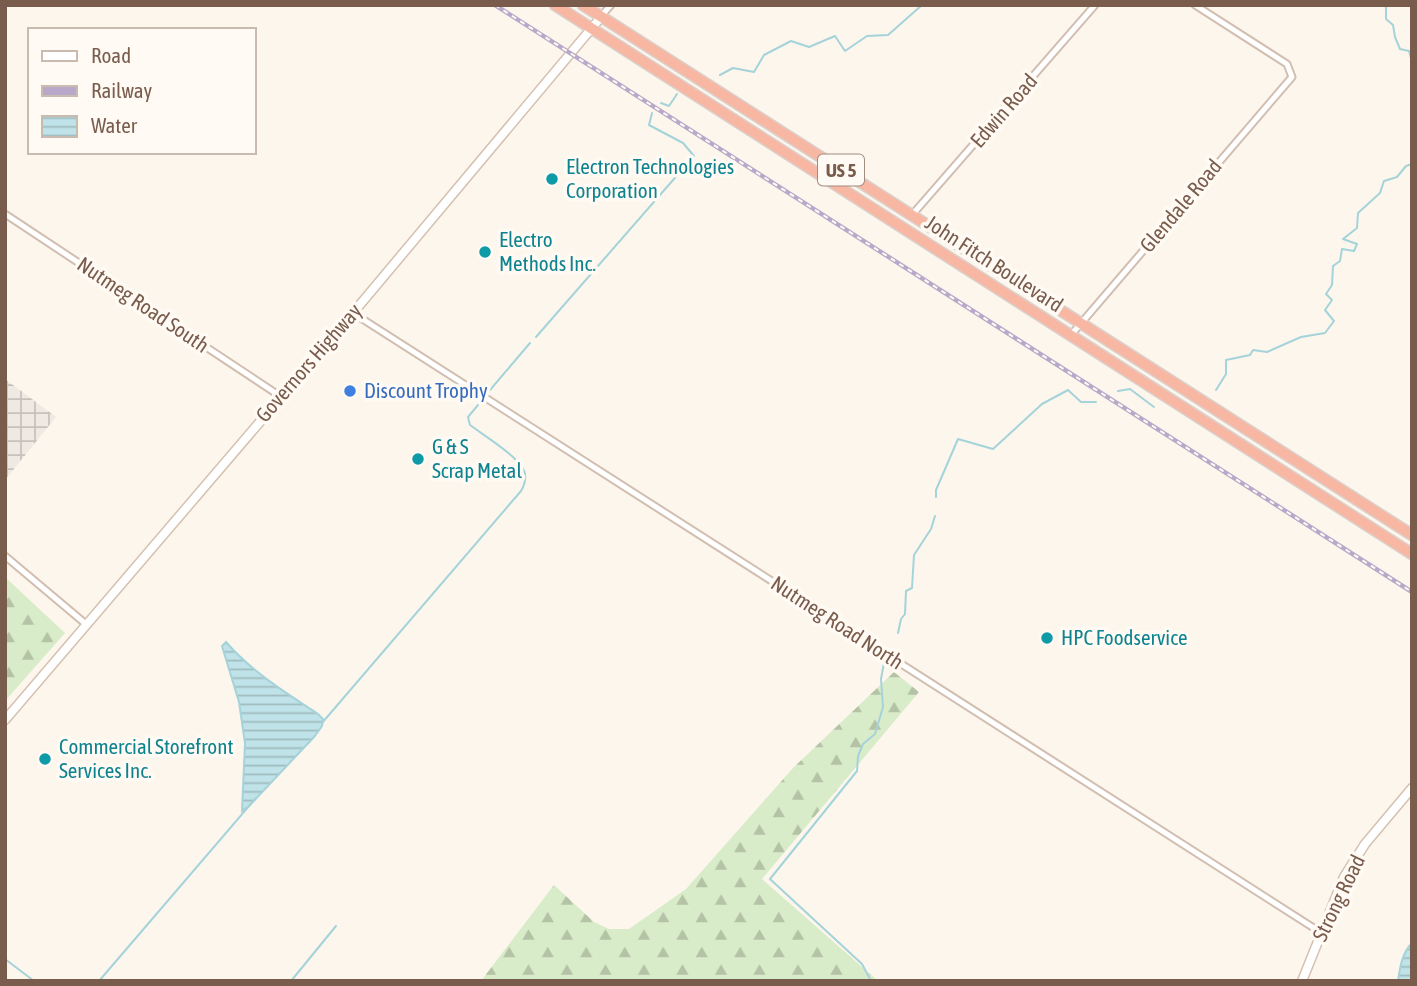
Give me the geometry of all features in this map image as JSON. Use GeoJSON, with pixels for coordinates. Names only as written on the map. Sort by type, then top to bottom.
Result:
{"type":"FeatureCollection","features":[{"type":"Feature","properties":{"kind":"highway","name":"John Fitch Boulevard"},"geometry":{"type":"LineString","coordinates":[[555,5],[1412,554]]}},
{"type":"Feature","properties":{"kind":"highway","name":"John Fitch Boulevard"},"geometry":{"type":"LineString","coordinates":[[583,5],[1412,535]]}},
{"type":"Feature","properties":{"kind":"street","name":"Governors Highway"},"geometry":{"type":"LineString","coordinates":[[5,720],[353,313],[611,5]]}},
{"type":"Feature","properties":{"kind":"street","name":"Edwin Road"},"geometry":{"type":"LineString","coordinates":[[912,215],[1095,5]]}},
{"type":"Feature","properties":{"kind":"street","name":"Glendale Road"},"geometry":{"type":"LineString","coordinates":[[1070,335],[1292,77],[1287,64],[1195,5]]}},
{"type":"Feature","properties":{"kind":"street","name":"Nutmeg Road South"},"geometry":{"type":"LineString","coordinates":[[5,214],[280,396]]}},
{"type":"Feature","properties":{"kind":"street","name":"Nutmeg Road North"},"geometry":{"type":"LineString","coordinates":[[353,313],[1320,932]]}},
{"type":"Feature","properties":{"kind":"street"},"geometry":{"type":"LineString","coordinates":[[5,556],[87,625]]}},
{"type":"Feature","properties":{"kind":"street","name":"Strong Road"},"geometry":{"type":"LineString","coordinates":[[1301,981],[1337,892],[1353,861],[1412,788]]}},
{"type":"Feature","properties":{"kind":"shaded area"},"geometry":{"type":"Polygon","coordinates":[[[5,379],[56,417],[5,480],[5,379]]]}},
{"type":"Feature","properties":{"kind":"green space"},"geometry":{"type":"Polygon","coordinates":[[[5,577],[65,633],[5,701],[5,577]]]}},
{"type":"Feature","properties":{"kind":"green space"},"geometry":{"type":"Polygon","coordinates":[[[894,672],[919,692],[762,879],[878,981],[481,981],[554,885],[594,922],[609,929],[629,929],[686,889],[793,768],[894,672]]]}},
{"type":"Feature","properties":{"kind":"water"},"geometry":{"type":"Polygon","coordinates":[[[226,642],[258,672],[323,719],[322,726],[314,737],[242,811],[245,743],[239,702],[222,646],[226,642]]]}},
{"type":"Feature","properties":{"kind":"water"},"geometry":{"type":"Polygon","coordinates":[[[1412,943],[1412,981],[1398,981],[1404,956],[1412,943]]]}},
{"type":"Feature","properties":{"kind":"waterway"},"geometry":{"type":"LineString","coordinates":[[720,75],[733,68],[754,72],[764,55],[791,41],[809,47],[835,36],[845,51],[867,36],[888,35],[922,5]]}},
{"type":"Feature","properties":{"kind":"waterway"},"geometry":{"type":"LineString","coordinates":[[1383,5],[1386,7],[1386,19],[1393,25],[1400,49],[1409,51],[1412,62]]}},
{"type":"Feature","properties":{"kind":"waterway"},"geometry":{"type":"LineString","coordinates":[[661,103],[669,106],[677,94]]}},
{"type":"Feature","properties":{"kind":"waterway"},"geometry":{"type":"LineString","coordinates":[[536,337],[694,156],[683,143],[649,125],[652,113]]}},
{"type":"Feature","properties":{"kind":"waterway"},"geometry":{"type":"LineString","coordinates":[[1216,390],[1226,374],[1226,360],[1250,355],[1253,350],[1267,352],[1301,337],[1325,333],[1334,321],[1325,310],[1332,300],[1326,294],[1332,285],[1333,266],[1340,261],[1342,249],[1354,251],[1357,244],[1343,239],[1357,228],[1358,213],[1380,193],[1384,181],[1397,177],[1406,166],[1412,164]]}},
{"type":"Feature","properties":{"kind":"waterway"},"geometry":{"type":"LineString","coordinates":[[490,390],[530,343]]}},
{"type":"Feature","properties":{"kind":"waterway"},"geometry":{"type":"LineString","coordinates":[[1118,391],[1130,389],[1154,407]]}},
{"type":"Feature","properties":{"kind":"waterway"},"geometry":{"type":"LineString","coordinates":[[936,497],[936,490],[958,439],[993,449],[1042,404],[1068,390],[1081,402],[1096,402]]}},
{"type":"Feature","properties":{"kind":"waterway"},"geometry":{"type":"LineString","coordinates":[[322,723],[523,487],[523,468],[502,448],[470,425],[468,417],[478,405]]}},
{"type":"Feature","properties":{"kind":"waterway"},"geometry":{"type":"LineString","coordinates":[[898,633],[905,614],[906,591],[912,588],[914,555],[931,529],[935,516]]}},
{"type":"Feature","properties":{"kind":"waterway"},"geometry":{"type":"LineString","coordinates":[[871,981],[862,964],[770,879],[857,771],[858,756],[863,744],[875,734],[883,707],[881,679],[884,663]]}},
{"type":"Feature","properties":{"kind":"waterway"},"geometry":{"type":"LineString","coordinates":[[99,981],[256,798]]}},
{"type":"Feature","properties":{"kind":"waterway"},"geometry":{"type":"LineString","coordinates":[[291,981],[336,926]]}},
{"type":"Feature","properties":{"kind":"waterway"},"geometry":{"type":"LineString","coordinates":[[5,959],[34,981]]}},
{"type":"Feature","properties":{"kind":"railway"},"geometry":{"type":"LineString","coordinates":[[495,5],[1412,592]]}},
{"type":"Feature","properties":{"kind":"place","name":"Electron Technologies Corporation"},"geometry":{"type":"Point","coordinates":[552,179]}},
{"type":"Feature","properties":{"kind":"place","name":"Electro Methods Inc."},"geometry":{"type":"Point","coordinates":[485,252]}},
{"type":"Feature","properties":{"kind":"place","name":"Discount Trophy"},"geometry":{"type":"Point","coordinates":[350,391]}},
{"type":"Feature","properties":{"kind":"place","name":"G & S Scrap Metal"},"geometry":{"type":"Point","coordinates":[418,459]}},
{"type":"Feature","properties":{"kind":"place","name":"HPC Foodservice"},"geometry":{"type":"Point","coordinates":[1047,638]}},
{"type":"Feature","properties":{"kind":"place","name":"Commercial Storefront Services Inc."},"geometry":{"type":"Point","coordinates":[45,759]}}]}
